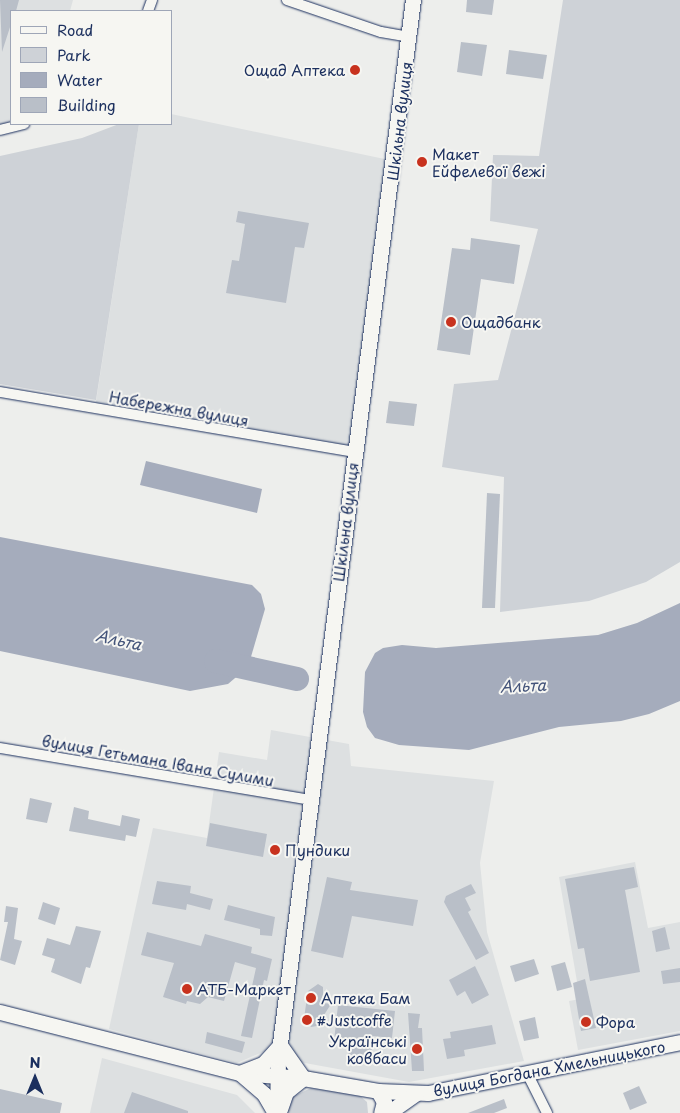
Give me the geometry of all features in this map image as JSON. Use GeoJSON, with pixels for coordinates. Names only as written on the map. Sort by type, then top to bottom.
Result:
{"type":"FeatureCollection","features":[{"type":"Feature","properties":{"kind":"main road","name":"Шкільна вулиця"},"geometry":{"type":"LineString","coordinates":[[277,1113],[277,1078],[280,1045],[353,452],[413,0]]}},
{"type":"Feature","properties":{"kind":"main road"},"geometry":{"type":"LineString","coordinates":[[0,1012],[240,1073],[277,1078],[303,1078]]}},
{"type":"Feature","properties":{"kind":"main road","name":"вулиця Богдана Хмельницького"},"geometry":{"type":"LineString","coordinates":[[303,1078],[378,1090],[418,1093],[680,1042]]}},
{"type":"Feature","properties":{"kind":"main road"},"geometry":{"type":"LineString","coordinates":[[240,1073],[263,1064],[280,1045],[303,1078]]}},
{"type":"Feature","properties":{"kind":"main road"},"geometry":{"type":"LineString","coordinates":[[240,1073],[264,1094],[277,1113]]}},
{"type":"Feature","properties":{"kind":"main road"},"geometry":{"type":"LineString","coordinates":[[277,1113],[286,1092],[303,1078]]}},
{"type":"Feature","properties":{"kind":"main road"},"geometry":{"type":"LineString","coordinates":[[378,1090],[384,1102],[381,1113]]}},
{"type":"Feature","properties":{"kind":"main road","name":"вулиця Богдана Хмельницького"},"geometry":{"type":"LineString","coordinates":[[388,1113],[418,1093]]}},
{"type":"Feature","properties":{"kind":"street"},"geometry":{"type":"LineString","coordinates":[[287,0],[372,29],[408,37]]}},
{"type":"Feature","properties":{"kind":"street"},"geometry":{"type":"LineString","coordinates":[[0,130],[20,125]]}},
{"type":"Feature","properties":{"kind":"street","name":"Набережна вулиця"},"geometry":{"type":"LineString","coordinates":[[0,392],[353,452]]}},
{"type":"Feature","properties":{"kind":"street","name":"вулиця Гетьмана Івана Сулими"},"geometry":{"type":"LineString","coordinates":[[0,748],[310,800]]}},
{"type":"Feature","properties":{"kind":"street"},"geometry":{"type":"LineString","coordinates":[[527,1073],[548,1113]]}},
{"type":"Feature","properties":{"kind":"shaded area"},"geometry":{"type":"Polygon","coordinates":[[[0,0],[73,0],[70,10],[10,10],[10,125],[0,130],[0,0]]]}},
{"type":"Feature","properties":{"kind":"shaded area"},"geometry":{"type":"Polygon","coordinates":[[[172,114],[394,161],[353,452],[95,408],[139,125],[172,125],[172,114]]]}},
{"type":"Feature","properties":{"kind":"shaded area"},"geometry":{"type":"Polygon","coordinates":[[[271,730],[349,744],[351,766],[494,781],[480,863],[487,932],[524,1061],[409,1082],[294,1061],[286,1046],[299,870],[272,1048],[237,1063],[109,1029],[153,828],[207,838],[219,752],[267,760],[271,730]]]}},
{"type":"Feature","properties":{"kind":"shaded area"},"geometry":{"type":"Polygon","coordinates":[[[635,862],[648,928],[680,922],[680,1031],[578,1050],[569,1001],[580,999],[559,877],[635,862]]]}},
{"type":"Feature","properties":{"kind":"shaded area"},"geometry":{"type":"Polygon","coordinates":[[[102,1058],[237,1095],[255,1113],[90,1113],[102,1058]]]}},
{"type":"Feature","properties":{"kind":"green space"},"geometry":{"type":"Polygon","coordinates":[[[563,0],[680,0],[680,562],[646,582],[589,601],[500,612],[504,477],[442,467],[454,384],[498,380],[538,229],[490,221],[493,155],[539,156],[563,0]]]}},
{"type":"Feature","properties":{"kind":"green space"},"geometry":{"type":"Polygon","coordinates":[[[116,125],[139,125],[96,400],[0,384],[0,156],[82,138],[116,125]]]}},
{"type":"Feature","properties":{"kind":"green space"},"geometry":{"type":"Polygon","coordinates":[[[311,1088],[360,1096],[367,1102],[368,1113],[287,1113],[292,1097],[311,1088]]]}},
{"type":"Feature","properties":{"kind":"water"},"geometry":{"type":"Polygon","coordinates":[[[146,461],[262,489],[257,513],[140,485],[146,461]]]}},
{"type":"Feature","properties":{"kind":"water"},"geometry":{"type":"Polygon","coordinates":[[[0,537],[252,585],[261,594],[265,609],[248,667],[228,684],[190,691],[0,651],[0,537]]]}},
{"type":"Feature","properties":{"kind":"water"},"geometry":{"type":"Polygon","coordinates":[[[680,603],[680,701],[649,714],[621,721],[559,727],[469,750],[399,745],[375,738],[367,727],[363,712],[365,672],[375,653],[383,648],[402,645],[436,648],[598,635],[637,623],[680,603]]]}},
{"type":"Feature","properties":{"kind":"building"},"geometry":{"type":"Polygon","coordinates":[[[0,0],[19,0],[16,10],[10,10],[10,27],[2,52],[0,0]]]}},
{"type":"Feature","properties":{"kind":"building"},"geometry":{"type":"Polygon","coordinates":[[[467,0],[494,0],[492,15],[466,12],[467,0]]]}},
{"type":"Feature","properties":{"kind":"building"},"geometry":{"type":"Polygon","coordinates":[[[461,42],[487,45],[482,76],[457,72],[461,42]]]}},
{"type":"Feature","properties":{"kind":"building"},"geometry":{"type":"Polygon","coordinates":[[[509,50],[547,55],[543,79],[506,74],[509,50]]]}},
{"type":"Feature","properties":{"kind":"building"},"geometry":{"type":"Polygon","coordinates":[[[238,211],[309,223],[304,248],[295,247],[286,303],[226,293],[232,260],[239,261],[245,224],[236,222],[238,211]]]}},
{"type":"Feature","properties":{"kind":"building"},"geometry":{"type":"Polygon","coordinates":[[[471,238],[520,245],[514,284],[481,279],[470,355],[437,350],[452,248],[470,250],[471,238]]]}},
{"type":"Feature","properties":{"kind":"building"},"geometry":{"type":"Polygon","coordinates":[[[389,401],[417,404],[414,426],[386,423],[389,401]]]}},
{"type":"Feature","properties":{"kind":"building"},"geometry":{"type":"Polygon","coordinates":[[[487,493],[500,494],[495,608],[482,608],[487,493]]]}},
{"type":"Feature","properties":{"kind":"building"},"geometry":{"type":"Polygon","coordinates":[[[30,798],[52,803],[47,823],[26,819],[30,798]]]}},
{"type":"Feature","properties":{"kind":"building"},"geometry":{"type":"Polygon","coordinates":[[[74,807],[89,811],[88,819],[120,826],[122,815],[140,819],[136,837],[126,835],[125,841],[69,831],[74,807]]]}},
{"type":"Feature","properties":{"kind":"building"},"geometry":{"type":"Polygon","coordinates":[[[210,823],[267,834],[263,857],[206,846],[210,823]]]}},
{"type":"Feature","properties":{"kind":"building"},"geometry":{"type":"Polygon","coordinates":[[[634,867],[638,887],[625,890],[640,972],[590,981],[584,948],[578,949],[565,879],[634,867]]]}},
{"type":"Feature","properties":{"kind":"building"},"geometry":{"type":"Polygon","coordinates":[[[327,877],[352,882],[350,890],[418,900],[413,926],[352,916],[343,958],[311,951],[327,877]]]}},
{"type":"Feature","properties":{"kind":"building"},"geometry":{"type":"Polygon","coordinates":[[[157,881],[191,886],[190,893],[213,899],[210,910],[187,904],[186,910],[152,904],[157,881]]]}},
{"type":"Feature","properties":{"kind":"building"},"geometry":{"type":"Polygon","coordinates":[[[471,884],[476,893],[465,898],[471,910],[468,912],[489,953],[476,960],[444,902],[446,896],[471,884]]]}},
{"type":"Feature","properties":{"kind":"building"},"geometry":{"type":"Polygon","coordinates":[[[43,902],[60,908],[55,925],[38,919],[43,902]]]}},
{"type":"Feature","properties":{"kind":"building"},"geometry":{"type":"Polygon","coordinates":[[[228,905],[275,917],[272,936],[260,935],[260,929],[224,920],[228,905]]]}},
{"type":"Feature","properties":{"kind":"building"},"geometry":{"type":"Polygon","coordinates":[[[6,906],[18,908],[14,939],[22,941],[15,965],[0,960],[8,922],[4,922],[6,906]]]}},
{"type":"Feature","properties":{"kind":"building"},"geometry":{"type":"Polygon","coordinates":[[[76,926],[101,931],[90,968],[86,967],[81,984],[51,972],[55,959],[42,955],[47,938],[70,945],[76,926]]]}},
{"type":"Feature","properties":{"kind":"building"},"geometry":{"type":"Polygon","coordinates":[[[665,927],[670,949],[656,952],[652,931],[665,927]]]}},
{"type":"Feature","properties":{"kind":"building"},"geometry":{"type":"Polygon","coordinates":[[[147,932],[201,946],[205,934],[252,947],[251,953],[272,959],[267,981],[264,980],[252,1038],[241,1036],[256,968],[235,962],[224,1001],[208,997],[200,1004],[187,1001],[186,1004],[163,997],[174,963],[141,955],[147,932]]]}},
{"type":"Feature","properties":{"kind":"building"},"geometry":{"type":"Polygon","coordinates":[[[534,959],[539,974],[515,982],[510,966],[534,959]]]}},
{"type":"Feature","properties":{"kind":"building"},"geometry":{"type":"Polygon","coordinates":[[[565,962],[572,987],[557,991],[551,966],[565,962]]]}},
{"type":"Feature","properties":{"kind":"building"},"geometry":{"type":"Polygon","coordinates":[[[475,966],[489,995],[472,1004],[465,991],[457,996],[449,980],[475,966]]]}},
{"type":"Feature","properties":{"kind":"building"},"geometry":{"type":"Polygon","coordinates":[[[680,968],[680,982],[663,984],[661,971],[680,968]]]}},
{"type":"Feature","properties":{"kind":"building"},"geometry":{"type":"Polygon","coordinates":[[[585,979],[596,1028],[581,1031],[573,983],[585,979]]]}},
{"type":"Feature","properties":{"kind":"building"},"geometry":{"type":"Polygon","coordinates":[[[318,984],[323,987],[323,1003],[331,1004],[317,1026],[311,1027],[304,1018],[308,991],[318,984]]]}},
{"type":"Feature","properties":{"kind":"building"},"geometry":{"type":"Polygon","coordinates":[[[338,1005],[395,1011],[392,1038],[373,1036],[371,1059],[348,1056],[349,1042],[334,1041],[338,1005]]]}},
{"type":"Feature","properties":{"kind":"building","name":"Українські ковбаси"},"geometry":{"type":"Polygon","coordinates":[[[408,1013],[420,1014],[418,1028],[422,1028],[424,1071],[412,1071],[408,1013]]]}},
{"type":"Feature","properties":{"kind":"building"},"geometry":{"type":"Polygon","coordinates":[[[535,1017],[539,1038],[524,1041],[519,1021],[535,1017]]]}},
{"type":"Feature","properties":{"kind":"building"},"geometry":{"type":"Polygon","coordinates":[[[492,1025],[496,1044],[464,1050],[465,1056],[447,1059],[443,1039],[451,1038],[450,1032],[492,1025]]]}},
{"type":"Feature","properties":{"kind":"building"},"geometry":{"type":"Polygon","coordinates":[[[207,1032],[245,1042],[242,1053],[205,1043],[207,1032]]]}},
{"type":"Feature","properties":{"kind":"building"},"geometry":{"type":"Polygon","coordinates":[[[639,1086],[647,1103],[630,1110],[623,1093],[639,1086]]]}},
{"type":"Feature","properties":{"kind":"building"},"geometry":{"type":"Polygon","coordinates":[[[0,1089],[62,1103],[60,1113],[0,1113],[0,1089]]]}},
{"type":"Feature","properties":{"kind":"building"},"geometry":{"type":"Polygon","coordinates":[[[132,1092],[188,1111],[188,1113],[124,1113],[132,1092]]]}},
{"type":"Feature","properties":{"kind":"building"},"geometry":{"type":"Polygon","coordinates":[[[504,1099],[507,1108],[494,1113],[468,1113],[504,1099]]]}},
{"type":"Feature","properties":{"kind":"waterway","name":"Альта"},"geometry":{"type":"LineString","coordinates":[[216,661],[297,679]]}},
{"type":"Feature","properties":{"kind":"place","name":"Ощад Аптека"},"geometry":{"type":"Point","coordinates":[355,70]}},
{"type":"Feature","properties":{"kind":"place","name":"Макет Ейфелевої вежі"},"geometry":{"type":"Point","coordinates":[422,162]}},
{"type":"Feature","properties":{"kind":"place","name":"Ощадбанк"},"geometry":{"type":"Point","coordinates":[451,322]}},
{"type":"Feature","properties":{"kind":"place","name":"Пундики"},"geometry":{"type":"Point","coordinates":[275,850]}},
{"type":"Feature","properties":{"kind":"place","name":"АТБ-Маркет"},"geometry":{"type":"Point","coordinates":[187,989]}},
{"type":"Feature","properties":{"kind":"place","name":"Аптека Бам"},"geometry":{"type":"Point","coordinates":[311,998]}},
{"type":"Feature","properties":{"kind":"place","name":"#Justcoffe"},"geometry":{"type":"Point","coordinates":[307,1020]}},
{"type":"Feature","properties":{"kind":"place","name":"Фора"},"geometry":{"type":"Point","coordinates":[586,1022]}},
{"type":"Feature","properties":{"kind":"place","name":"Українські ковбаси"},"geometry":{"type":"Point","coordinates":[417,1049]}}]}
